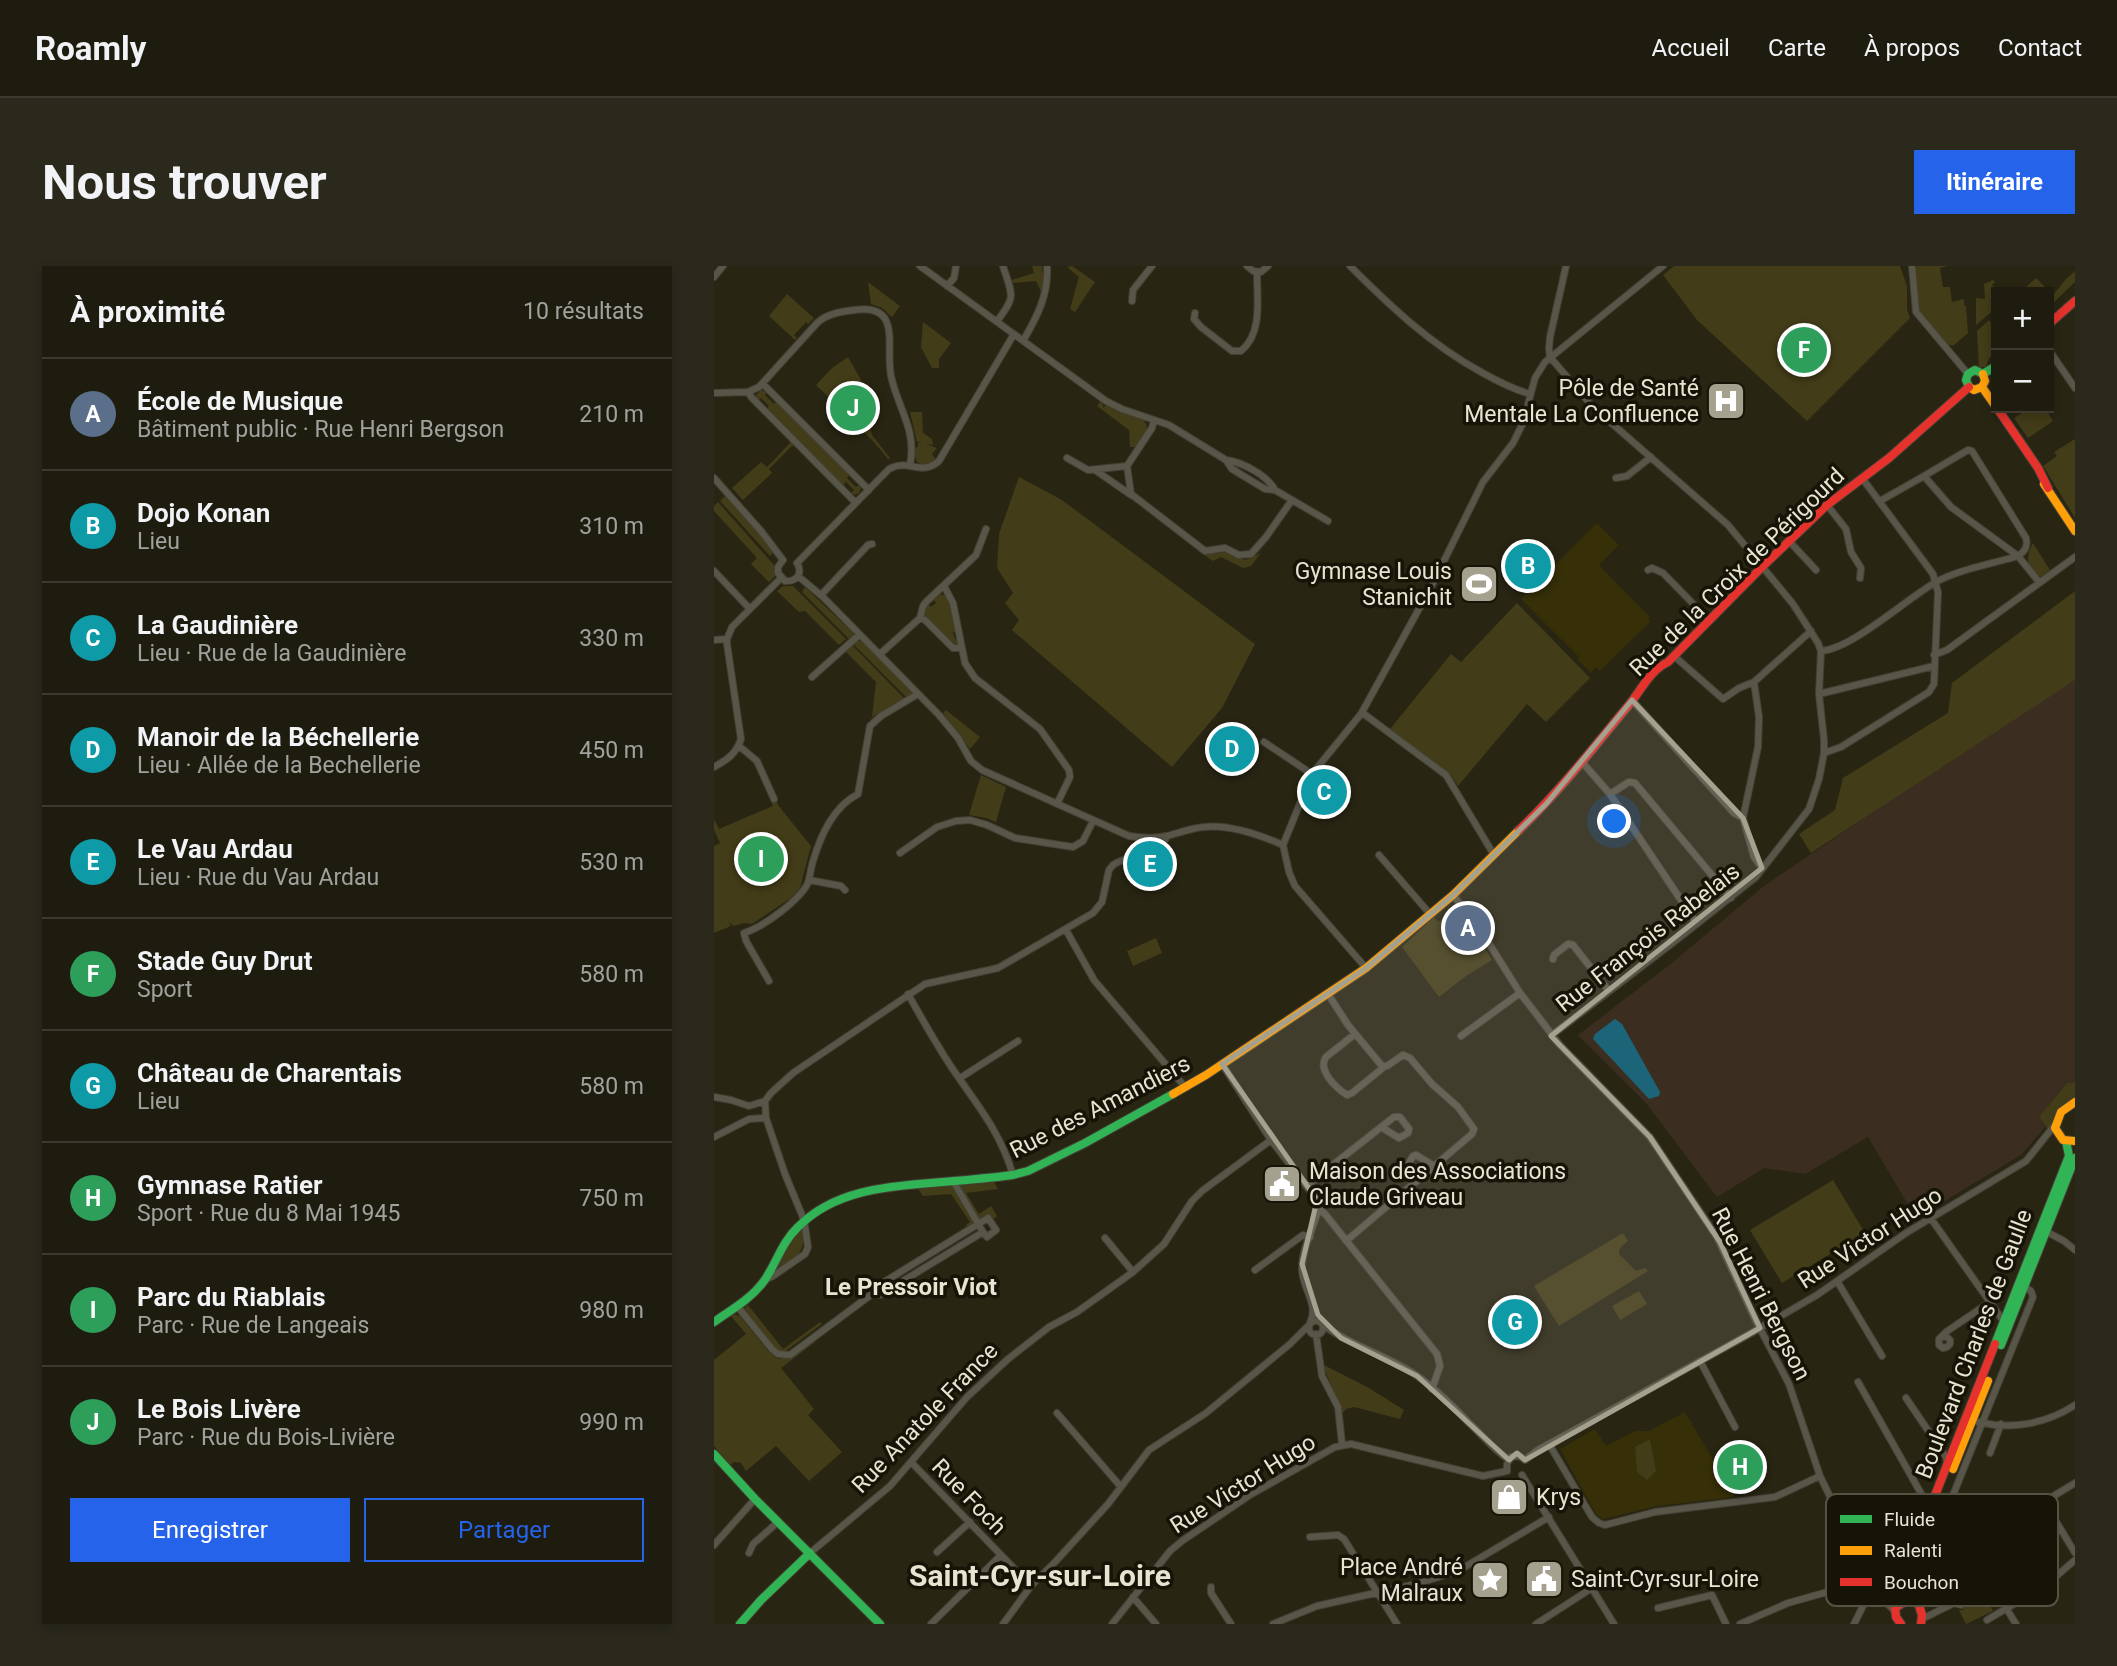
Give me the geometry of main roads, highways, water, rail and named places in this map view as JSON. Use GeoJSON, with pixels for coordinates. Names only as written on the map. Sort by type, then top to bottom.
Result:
{"type":"FeatureCollection","features":[{"type":"Feature","properties":{"kind":"water"},"geometry":{"type":"Polygon","coordinates":[[[1615,1019],[1622,1024],[1660,1092],[1659,1096],[1649,1099],[1593,1039],[1595,1034],[1615,1019]]]}},
{"type":"Feature","properties":{"kind":"place","name":"Stade Guy Drut"},"geometry":{"type":"Point","coordinates":[1804,350]}},
{"type":"Feature","properties":{"kind":"place","name":"Pôle de Santé Mentale La Confluence"},"geometry":{"type":"Point","coordinates":[1726,401]}},
{"type":"Feature","properties":{"kind":"place","name":"Le Bois Livère"},"geometry":{"type":"Point","coordinates":[853,408]}},
{"type":"Feature","properties":{"kind":"place","name":"Dojo Konan"},"geometry":{"type":"Point","coordinates":[1528,566]}},
{"type":"Feature","properties":{"kind":"place","name":"Gymnase Louis Stanichit"},"geometry":{"type":"Point","coordinates":[1479,584]}},
{"type":"Feature","properties":{"kind":"place","name":"Manoir de la Béchellerie"},"geometry":{"type":"Point","coordinates":[1232,749]}},
{"type":"Feature","properties":{"kind":"place","name":"La Gaudinière"},"geometry":{"type":"Point","coordinates":[1324,792]}},
{"type":"Feature","properties":{"kind":"place","name":"Parc du Riablais"},"geometry":{"type":"Point","coordinates":[761,859]}},
{"type":"Feature","properties":{"kind":"place","name":"Le Vau Ardau"},"geometry":{"type":"Point","coordinates":[1150,864]}},
{"type":"Feature","properties":{"kind":"place","name":"École de Musique"},"geometry":{"type":"Point","coordinates":[1468,928]}},
{"type":"Feature","properties":{"kind":"place","name":"Maison des Associations Claude Griveau"},"geometry":{"type":"Point","coordinates":[1282,1184]}},
{"type":"Feature","properties":{"kind":"place","name":"Château de Charentais"},"geometry":{"type":"Point","coordinates":[1515,1322]}},
{"type":"Feature","properties":{"kind":"place","name":"Gymnase Ratier"},"geometry":{"type":"Point","coordinates":[1740,1467]}},
{"type":"Feature","properties":{"kind":"place","name":"Krys"},"geometry":{"type":"Point","coordinates":[1509,1497]}},
{"type":"Feature","properties":{"kind":"place","name":"Saint-Cyr-sur-Loire"},"geometry":{"type":"Point","coordinates":[1544,1579]}},
{"type":"Feature","properties":{"kind":"place","name":"Place André Malraux"},"geometry":{"type":"Point","coordinates":[1490,1580]}},
{"type":"Feature","properties":{"kind":"district","name":"Le Pressoir Viot"},"geometry":{"type":"Point","coordinates":[911,1287]}},
{"type":"Feature","properties":{"kind":"district","name":"Saint-Cyr-sur-Loire"},"geometry":{"type":"Point","coordinates":[1040,1575]}}]}
